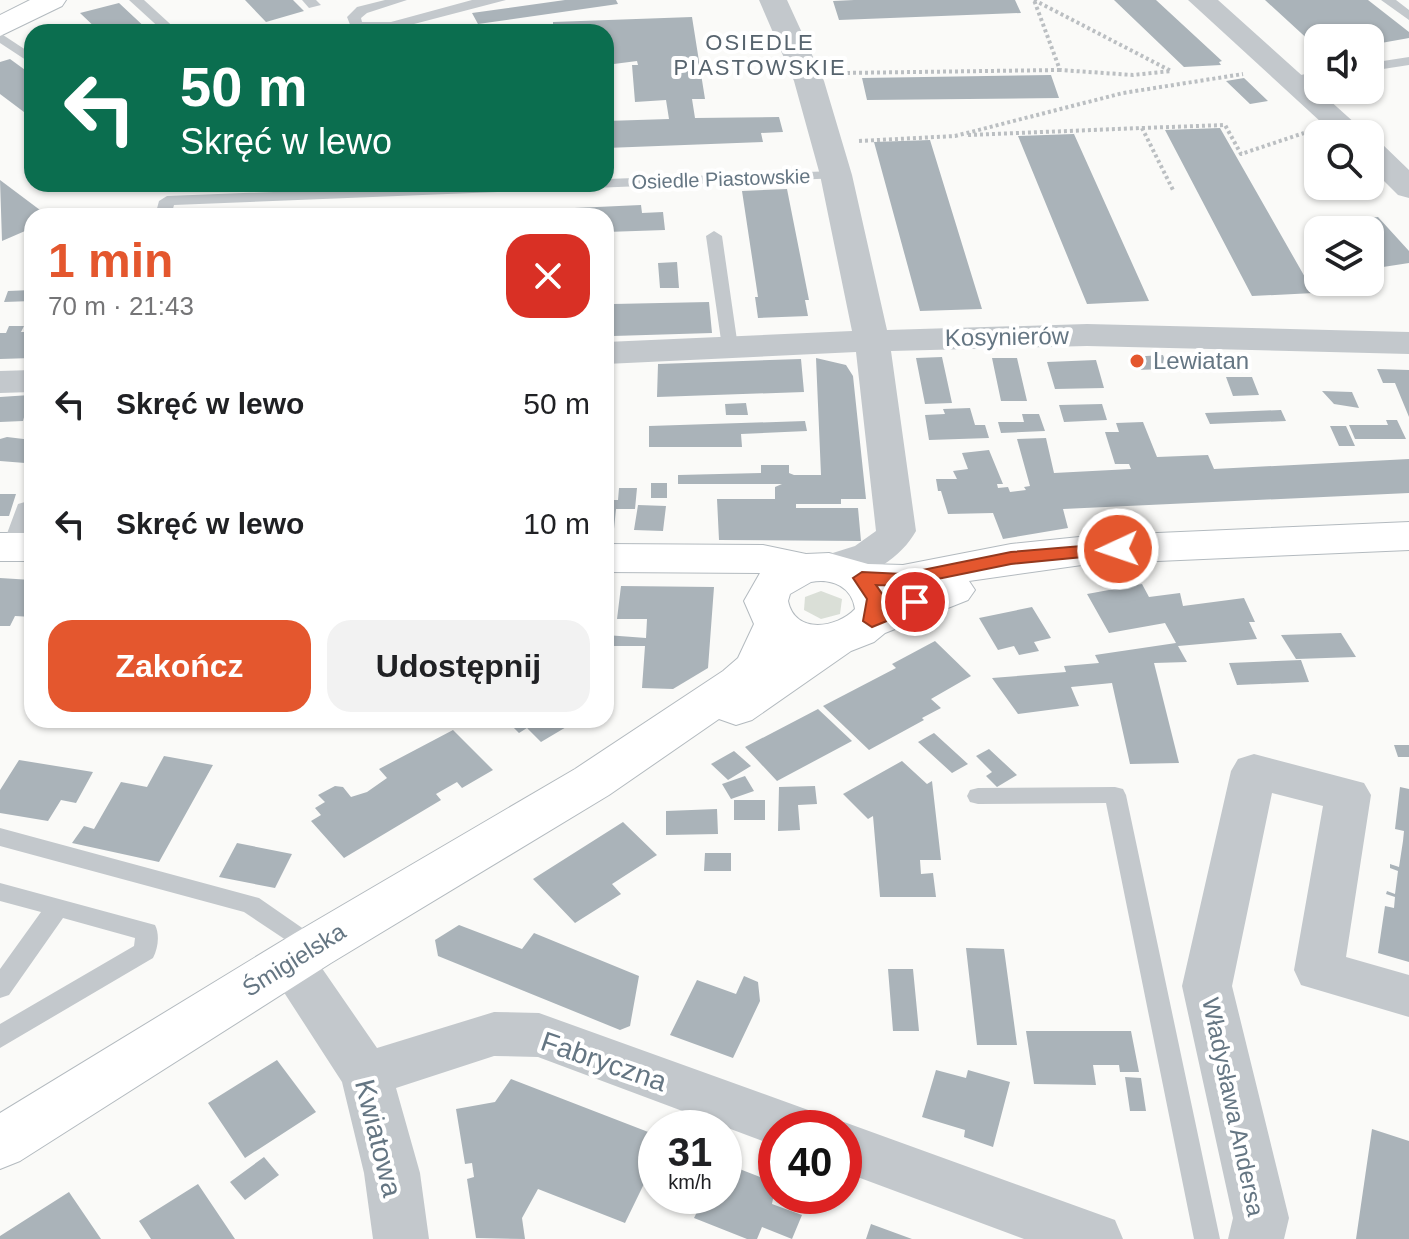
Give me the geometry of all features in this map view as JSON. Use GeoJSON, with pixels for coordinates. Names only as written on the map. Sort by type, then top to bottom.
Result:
{"type":"FeatureCollection","features":[{"type":"Feature","properties":{"kind":"street"},"geometry":{"type":"LineString","coordinates":[[0,27],[52,0]]}},
{"type":"Feature","properties":{"kind":"street","name":"Osiedle Piastowskie"},"geometry":{"type":"LineString","coordinates":[[773,0],[809,81],[836,175],[872,341],[896,531],[892,540],[873,555],[808,585]]}},
{"type":"Feature","properties":{"kind":"street"},"geometry":{"type":"LineString","coordinates":[[1202,0],[1304,77]]}},
{"type":"Feature","properties":{"kind":"street"},"geometry":{"type":"LineString","coordinates":[[1327,104],[1340,120]]}},
{"type":"Feature","properties":{"kind":"street"},"geometry":{"type":"LineString","coordinates":[[1384,164],[1409,188]]}},
{"type":"Feature","properties":{"kind":"street","name":"Kosynierów"},"geometry":{"type":"LineString","coordinates":[[614,353],[1087,335],[1409,343]]}},
{"type":"Feature","properties":{"kind":"street"},"geometry":{"type":"LineString","coordinates":[[0,382],[24,381]]}},
{"type":"Feature","properties":{"kind":"street"},"geometry":{"type":"LineString","coordinates":[[808,585],[916,578],[1011,558],[1089,550],[1409,536]]}},
{"type":"Feature","properties":{"kind":"street","name":"Śmigielska"},"geometry":{"type":"LineString","coordinates":[[592,782],[658,752],[756,697],[853,631],[915,602],[993,580],[1175,547]]}},
{"type":"Feature","properties":{"kind":"street"},"geometry":{"type":"LineString","coordinates":[[614,558],[720,560],[748,572],[876,598],[853,631],[801,638],[808,585]]}},
{"type":"Feature","properties":{"kind":"street","name":"Śmigielska"},"geometry":{"type":"LineString","coordinates":[[0,1143],[301,956],[592,782],[739,683],[756,667],[808,585]]}},
{"type":"Feature","properties":{"kind":"street","name":"Władysława Andersa"},"geometry":{"type":"LineString","coordinates":[[1256,1239],[1261,1218],[1207,986],[1254,771],[1348,795],[1319,970],[1409,996]]}},
{"type":"Feature","properties":{"kind":"street","name":"Kwiatowa"},"geometry":{"type":"LineString","coordinates":[[301,956],[366,1075],[392,1173],[401,1239]]}},
{"type":"Feature","properties":{"kind":"street","name":"Fabryczna"},"geometry":{"type":"LineString","coordinates":[[366,1075],[494,1034],[539,1035],[758,1116]]}},
{"type":"Feature","properties":{"kind":"street"},"geometry":{"type":"LineString","coordinates":[[862,1154],[1095,1239]]}},
{"type":"Feature","properties":{"kind":"lane"},"geometry":{"type":"LineString","coordinates":[[136,0],[163,24]]}},
{"type":"Feature","properties":{"kind":"lane"},"geometry":{"type":"LineString","coordinates":[[356,24],[354,17],[362,10],[400,0]]}},
{"type":"Feature","properties":{"kind":"lane"},"geometry":{"type":"LineString","coordinates":[[391,24],[454,7],[499,0]]}},
{"type":"Feature","properties":{"kind":"lane"},"geometry":{"type":"LineString","coordinates":[[1388,0],[1409,16]]}},
{"type":"Feature","properties":{"kind":"lane"},"geometry":{"type":"LineString","coordinates":[[0,37],[24,54]]}},
{"type":"Feature","properties":{"kind":"lane"},"geometry":{"type":"LineString","coordinates":[[1384,65],[1409,61]]}},
{"type":"Feature","properties":{"kind":"lane","name":"Osiedle Piastowskie"},"geometry":{"type":"LineString","coordinates":[[614,184],[836,175]]}},
{"type":"Feature","properties":{"kind":"lane","name":"Osiedle Piastowskie"},"geometry":{"type":"LineString","coordinates":[[165,208],[167,201],[395,192]]}},
{"type":"Feature","properties":{"kind":"lane"},"geometry":{"type":"LineString","coordinates":[[714,236],[730,347]]}},
{"type":"Feature","properties":{"kind":"lane"},"geometry":{"type":"LineString","coordinates":[[978,796],[1115,795],[1207,1239]]}},
{"type":"Feature","properties":{"kind":"lane"},"geometry":{"type":"LineString","coordinates":[[0,837],[251,905],[301,956]]}},
{"type":"Feature","properties":{"kind":"lane"},"geometry":{"type":"LineString","coordinates":[[0,892],[147,932],[145,951],[0,1037]]}},
{"type":"Feature","properties":{"kind":"lane"},"geometry":{"type":"LineString","coordinates":[[0,988],[57,908]]}},
{"type":"Feature","properties":{"kind":"path"},"geometry":{"type":"LineString","coordinates":[[832,74],[1060,70],[1133,75],[1171,71],[1034,0],[1060,70]]}},
{"type":"Feature","properties":{"kind":"path"},"geometry":{"type":"LineString","coordinates":[[955,136],[1123,93],[1255,73]]}},
{"type":"Feature","properties":{"kind":"path"},"geometry":{"type":"LineString","coordinates":[[850,141],[1225,125],[1241,154],[1304,133]]}},
{"type":"Feature","properties":{"kind":"path"},"geometry":{"type":"LineString","coordinates":[[1142,128],[1173,190]]}},
{"type":"Feature","properties":{"kind":"shaded area"},"geometry":{"type":"Polygon","coordinates":[[[821,591],[842,599],[840,614],[821,619],[804,610],[805,597],[821,591]]]}},
{"type":"Feature","properties":{"kind":"building"},"geometry":{"type":"Polygon","coordinates":[[[245,0],[293,0],[304,11],[266,22],[245,0]]]}},
{"type":"Feature","properties":{"kind":"building"},"geometry":{"type":"Polygon","coordinates":[[[565,0],[616,0],[618,4],[478,24],[472,13],[565,0]]]}},
{"type":"Feature","properties":{"kind":"building"},"geometry":{"type":"Polygon","coordinates":[[[1015,0],[1021,13],[839,20],[833,1],[1015,0]]]}},
{"type":"Feature","properties":{"kind":"building"},"geometry":{"type":"Polygon","coordinates":[[[1114,0],[1156,0],[1222,61],[1219,62],[1221,65],[1184,67],[1114,0]]]}},
{"type":"Feature","properties":{"kind":"building"},"geometry":{"type":"Polygon","coordinates":[[[1265,0],[1368,0],[1409,32],[1409,38],[1384,42],[1384,24],[1304,24],[1304,36],[1265,0]]]}},
{"type":"Feature","properties":{"kind":"building"},"geometry":{"type":"Polygon","coordinates":[[[119,3],[141,24],[92,24],[80,13],[119,3]]]}},
{"type":"Feature","properties":{"kind":"building"},"geometry":{"type":"Polygon","coordinates":[[[692,17],[705,99],[692,99],[695,118],[779,117],[783,132],[761,133],[763,142],[614,148],[614,121],[669,119],[666,100],[635,102],[632,65],[638,65],[637,61],[614,64],[614,24],[553,22],[692,17]]]}},
{"type":"Feature","properties":{"kind":"building"},"geometry":{"type":"Polygon","coordinates":[[[10,59],[24,69],[24,112],[0,94],[0,62],[10,59]]]}},
{"type":"Feature","properties":{"kind":"building"},"geometry":{"type":"Polygon","coordinates":[[[1051,75],[1059,98],[867,100],[862,78],[1051,75]]]}},
{"type":"Feature","properties":{"kind":"building"},"geometry":{"type":"Polygon","coordinates":[[[1244,78],[1268,101],[1250,104],[1226,81],[1244,78]]]}},
{"type":"Feature","properties":{"kind":"building"},"geometry":{"type":"Polygon","coordinates":[[[1220,128],[1304,275],[1304,293],[1252,296],[1165,130],[1220,128]]]}},
{"type":"Feature","properties":{"kind":"building"},"geometry":{"type":"Polygon","coordinates":[[[1074,134],[1149,301],[1087,304],[1018,136],[1074,134]]]}},
{"type":"Feature","properties":{"kind":"building"},"geometry":{"type":"Polygon","coordinates":[[[930,140],[982,309],[920,311],[874,142],[930,140]]]}},
{"type":"Feature","properties":{"kind":"building"},"geometry":{"type":"Polygon","coordinates":[[[0,180],[37,208],[24,208],[24,231],[2,241],[0,180]]]}},
{"type":"Feature","properties":{"kind":"building"},"geometry":{"type":"Polygon","coordinates":[[[787,189],[809,300],[805,300],[808,316],[758,318],[755,297],[758,297],[742,191],[787,189]]]}},
{"type":"Feature","properties":{"kind":"building"},"geometry":{"type":"Polygon","coordinates":[[[641,205],[642,213],[663,212],[665,230],[614,232],[614,208],[574,208],[641,205]]]}},
{"type":"Feature","properties":{"kind":"building"},"geometry":{"type":"Polygon","coordinates":[[[1384,224],[1409,251],[1409,263],[1384,267],[1384,224]]]}},
{"type":"Feature","properties":{"kind":"building"},"geometry":{"type":"Polygon","coordinates":[[[677,262],[679,288],[660,288],[658,263],[677,262]]]}},
{"type":"Feature","properties":{"kind":"building"},"geometry":{"type":"Polygon","coordinates":[[[24,290],[24,301],[4,302],[8,291],[24,290]]]}},
{"type":"Feature","properties":{"kind":"building"},"geometry":{"type":"Polygon","coordinates":[[[709,302],[712,333],[614,336],[614,304],[709,302]]]}},
{"type":"Feature","properties":{"kind":"building"},"geometry":{"type":"Polygon","coordinates":[[[9,326],[24,326],[21,332],[24,332],[24,358],[0,359],[0,333],[6,333],[9,326]]]}},
{"type":"Feature","properties":{"kind":"building"},"geometry":{"type":"Polygon","coordinates":[[[1163,355],[1168,369],[1135,370],[1129,357],[1163,355]]]}},
{"type":"Feature","properties":{"kind":"building"},"geometry":{"type":"Polygon","coordinates":[[[942,357],[952,403],[925,404],[916,358],[942,357]]]}},
{"type":"Feature","properties":{"kind":"building"},"geometry":{"type":"Polygon","coordinates":[[[816,358],[846,365],[853,376],[866,499],[841,499],[841,504],[796,504],[796,508],[858,508],[861,541],[719,540],[717,499],[775,499],[775,487],[782,484],[678,484],[678,475],[761,473],[761,465],[789,465],[789,473],[794,475],[821,475],[816,358]]]}},
{"type":"Feature","properties":{"kind":"building"},"geometry":{"type":"Polygon","coordinates":[[[992,358],[1017,358],[1027,401],[1001,401],[992,358]]]}},
{"type":"Feature","properties":{"kind":"building"},"geometry":{"type":"Polygon","coordinates":[[[801,359],[804,392],[657,397],[658,364],[801,359]]]}},
{"type":"Feature","properties":{"kind":"building"},"geometry":{"type":"Polygon","coordinates":[[[1096,360],[1104,388],[1055,389],[1047,362],[1096,360]]]}},
{"type":"Feature","properties":{"kind":"building"},"geometry":{"type":"Polygon","coordinates":[[[1377,369],[1409,370],[1409,417],[1395,383],[1383,383],[1377,369]]]}},
{"type":"Feature","properties":{"kind":"building"},"geometry":{"type":"Polygon","coordinates":[[[1226,377],[1252,377],[1259,395],[1233,396],[1226,377]]]}},
{"type":"Feature","properties":{"kind":"building"},"geometry":{"type":"Polygon","coordinates":[[[1322,391],[1352,392],[1359,408],[1334,404],[1322,391]]]}},
{"type":"Feature","properties":{"kind":"building"},"geometry":{"type":"Polygon","coordinates":[[[24,395],[23,421],[0,422],[0,397],[24,395]]]}},
{"type":"Feature","properties":{"kind":"building"},"geometry":{"type":"Polygon","coordinates":[[[746,403],[748,415],[726,415],[725,404],[746,403]]]}},
{"type":"Feature","properties":{"kind":"building"},"geometry":{"type":"Polygon","coordinates":[[[1102,404],[1107,420],[1064,422],[1059,405],[1102,404]]]}},
{"type":"Feature","properties":{"kind":"building"},"geometry":{"type":"Polygon","coordinates":[[[970,408],[975,425],[985,425],[989,438],[929,440],[925,415],[945,414],[943,409],[970,408]]]}},
{"type":"Feature","properties":{"kind":"building"},"geometry":{"type":"Polygon","coordinates":[[[1281,410],[1286,421],[1210,424],[1205,413],[1281,410]]]}},
{"type":"Feature","properties":{"kind":"building"},"geometry":{"type":"Polygon","coordinates":[[[1022,414],[1039,414],[1045,431],[1001,433],[998,422],[1024,422],[1022,414]]]}},
{"type":"Feature","properties":{"kind":"building"},"geometry":{"type":"Polygon","coordinates":[[[1386,420],[1397,420],[1406,439],[1355,439],[1349,425],[1388,425],[1386,420]]]}},
{"type":"Feature","properties":{"kind":"building"},"geometry":{"type":"Polygon","coordinates":[[[805,421],[807,431],[741,434],[742,447],[649,447],[649,426],[805,421]]]}},
{"type":"Feature","properties":{"kind":"building"},"geometry":{"type":"Polygon","coordinates":[[[1143,422],[1157,457],[1208,455],[1214,469],[1409,459],[1409,493],[1063,509],[1068,528],[1003,539],[993,513],[948,514],[941,491],[938,491],[936,479],[957,479],[953,471],[968,469],[962,453],[989,450],[1003,484],[997,484],[998,488],[1008,487],[1010,492],[1026,490],[1024,487],[1030,486],[1017,439],[1046,438],[1054,473],[1131,469],[1129,464],[1115,464],[1105,432],[1119,432],[1116,423],[1143,422]]]}},
{"type":"Feature","properties":{"kind":"building"},"geometry":{"type":"Polygon","coordinates":[[[1330,426],[1346,426],[1355,446],[1339,446],[1330,426]]]}},
{"type":"Feature","properties":{"kind":"building"},"geometry":{"type":"Polygon","coordinates":[[[0,439],[24,439],[24,463],[0,461],[0,439]]]}},
{"type":"Feature","properties":{"kind":"building"},"geometry":{"type":"Polygon","coordinates":[[[651,483],[667,483],[667,498],[651,498],[651,483]]]}},
{"type":"Feature","properties":{"kind":"building"},"geometry":{"type":"Polygon","coordinates":[[[619,488],[637,488],[635,509],[616,509],[614,529],[614,500],[618,500],[619,488]]]}},
{"type":"Feature","properties":{"kind":"building"},"geometry":{"type":"Polygon","coordinates":[[[0,494],[16,494],[9,516],[0,516],[0,494]]]}},
{"type":"Feature","properties":{"kind":"building"},"geometry":{"type":"Polygon","coordinates":[[[638,505],[666,506],[663,531],[634,530],[638,505]]]}},
{"type":"Feature","properties":{"kind":"building"},"geometry":{"type":"Polygon","coordinates":[[[0,578],[24,580],[24,617],[15,616],[10,626],[0,626],[0,578]]]}},
{"type":"Feature","properties":{"kind":"building"},"geometry":{"type":"Polygon","coordinates":[[[1142,584],[1149,597],[1180,593],[1183,606],[1244,598],[1255,622],[1249,622],[1257,639],[1178,646],[1187,662],[1154,663],[1179,763],[1130,764],[1112,683],[1071,687],[1079,706],[1018,714],[992,678],[1066,672],[1064,666],[1099,663],[1095,655],[1176,643],[1165,623],[1109,633],[1087,594],[1142,584]]]}},
{"type":"Feature","properties":{"kind":"building"},"geometry":{"type":"Polygon","coordinates":[[[621,586],[714,587],[708,668],[673,689],[642,688],[645,646],[614,646],[614,636],[646,638],[647,619],[617,619],[621,586]]]}},
{"type":"Feature","properties":{"kind":"building"},"geometry":{"type":"Polygon","coordinates":[[[1032,607],[1051,638],[1034,642],[1039,651],[1019,655],[1014,646],[998,650],[979,618],[1032,607]]]}},
{"type":"Feature","properties":{"kind":"building"},"geometry":{"type":"Polygon","coordinates":[[[1341,633],[1356,657],[1296,659],[1281,635],[1341,633]]]}},
{"type":"Feature","properties":{"kind":"building"},"geometry":{"type":"Polygon","coordinates":[[[935,641],[971,676],[931,699],[941,708],[922,718],[924,720],[869,750],[823,706],[896,668],[892,664],[935,641]]]}},
{"type":"Feature","properties":{"kind":"building"},"geometry":{"type":"Polygon","coordinates":[[[1301,660],[1309,682],[1237,685],[1229,663],[1301,660]]]}},
{"type":"Feature","properties":{"kind":"building"},"geometry":{"type":"Polygon","coordinates":[[[818,709],[852,741],[777,781],[745,747],[818,709]]]}},
{"type":"Feature","properties":{"kind":"building"},"geometry":{"type":"Polygon","coordinates":[[[527,728],[565,728],[541,742],[527,728]]]}},
{"type":"Feature","properties":{"kind":"building"},"geometry":{"type":"Polygon","coordinates":[[[453,730],[493,770],[462,788],[457,782],[436,794],[441,800],[344,858],[311,821],[321,815],[315,808],[325,802],[318,795],[335,786],[343,787],[351,797],[367,792],[387,778],[379,769],[453,730]]]}},
{"type":"Feature","properties":{"kind":"building"},"geometry":{"type":"Polygon","coordinates":[[[934,733],[968,764],[952,773],[918,742],[934,733]]]}},
{"type":"Feature","properties":{"kind":"building"},"geometry":{"type":"Polygon","coordinates":[[[1394,745],[1409,745],[1409,757],[1398,757],[1394,745]]]}},
{"type":"Feature","properties":{"kind":"building"},"geometry":{"type":"Polygon","coordinates":[[[989,749],[1017,775],[997,787],[986,776],[992,772],[976,756],[989,749]]]}},
{"type":"Feature","properties":{"kind":"building"},"geometry":{"type":"Polygon","coordinates":[[[734,751],[751,766],[728,780],[711,764],[734,751]]]}},
{"type":"Feature","properties":{"kind":"building"},"geometry":{"type":"Polygon","coordinates":[[[164,756],[213,765],[159,862],[72,843],[84,826],[94,829],[121,782],[147,787],[164,756]]]}},
{"type":"Feature","properties":{"kind":"building"},"geometry":{"type":"Polygon","coordinates":[[[19,760],[93,772],[76,803],[61,800],[48,821],[0,813],[0,790],[19,760]]]}},
{"type":"Feature","properties":{"kind":"building"},"geometry":{"type":"Polygon","coordinates":[[[902,761],[927,784],[932,781],[941,860],[920,860],[921,874],[933,873],[936,897],[880,897],[873,816],[868,819],[843,794],[902,761]]]}},
{"type":"Feature","properties":{"kind":"building"},"geometry":{"type":"Polygon","coordinates":[[[745,776],[754,791],[731,799],[722,784],[745,776]]]}},
{"type":"Feature","properties":{"kind":"building"},"geometry":{"type":"Polygon","coordinates":[[[815,786],[817,804],[798,805],[800,830],[778,831],[779,787],[815,786]]]}},
{"type":"Feature","properties":{"kind":"building"},"geometry":{"type":"Polygon","coordinates":[[[1400,787],[1409,789],[1409,962],[1378,953],[1385,906],[1394,908],[1395,897],[1386,894],[1387,891],[1395,894],[1398,871],[1390,868],[1390,864],[1399,867],[1403,841],[1404,831],[1395,829],[1400,787]]]}},
{"type":"Feature","properties":{"kind":"building"},"geometry":{"type":"Polygon","coordinates":[[[734,800],[765,800],[765,820],[734,820],[734,800]]]}},
{"type":"Feature","properties":{"kind":"building"},"geometry":{"type":"Polygon","coordinates":[[[717,809],[718,834],[666,835],[666,811],[717,809]]]}},
{"type":"Feature","properties":{"kind":"building"},"geometry":{"type":"Polygon","coordinates":[[[623,822],[657,855],[612,884],[621,894],[575,923],[533,879],[623,822]]]}},
{"type":"Feature","properties":{"kind":"building"},"geometry":{"type":"Polygon","coordinates":[[[237,843],[292,854],[275,888],[219,877],[237,843]]]}},
{"type":"Feature","properties":{"kind":"building"},"geometry":{"type":"Polygon","coordinates":[[[705,853],[731,853],[731,871],[704,871],[705,853]]]}},
{"type":"Feature","properties":{"kind":"building"},"geometry":{"type":"Polygon","coordinates":[[[459,925],[522,949],[534,933],[639,976],[630,1026],[620,1030],[438,956],[435,940],[459,925]]]}},
{"type":"Feature","properties":{"kind":"building"},"geometry":{"type":"Polygon","coordinates":[[[966,948],[1004,949],[1017,1045],[977,1045],[966,948]]]}},
{"type":"Feature","properties":{"kind":"building"},"geometry":{"type":"Polygon","coordinates":[[[888,969],[913,969],[919,1031],[893,1031],[888,969]]]}},
{"type":"Feature","properties":{"kind":"building"},"geometry":{"type":"Polygon","coordinates":[[[744,976],[758,982],[760,1001],[733,1058],[670,1035],[697,980],[736,994],[744,976]]]}},
{"type":"Feature","properties":{"kind":"building"},"geometry":{"type":"Polygon","coordinates":[[[1026,1031],[1131,1031],[1139,1072],[1120,1072],[1119,1065],[1093,1065],[1096,1085],[1034,1084],[1026,1031]]]}},
{"type":"Feature","properties":{"kind":"building"},"geometry":{"type":"Polygon","coordinates":[[[277,1060],[316,1112],[245,1158],[208,1103],[277,1060]]]}},
{"type":"Feature","properties":{"kind":"building"},"geometry":{"type":"Polygon","coordinates":[[[936,1070],[966,1078],[968,1070],[1010,1082],[993,1147],[964,1137],[965,1130],[922,1117],[936,1070]]]}},
{"type":"Feature","properties":{"kind":"building"},"geometry":{"type":"Polygon","coordinates":[[[1125,1077],[1141,1078],[1146,1111],[1130,1111],[1125,1077]]]}},
{"type":"Feature","properties":{"kind":"building"},"geometry":{"type":"Polygon","coordinates":[[[511,1079],[638,1128],[638,1196],[625,1223],[538,1189],[522,1218],[525,1239],[476,1238],[467,1179],[474,1177],[472,1163],[465,1164],[456,1109],[495,1102],[511,1079]]]}},
{"type":"Feature","properties":{"kind":"building"},"geometry":{"type":"Polygon","coordinates":[[[1372,1129],[1409,1141],[1409,1239],[1356,1239],[1372,1129]]]}},
{"type":"Feature","properties":{"kind":"building"},"geometry":{"type":"Polygon","coordinates":[[[264,1157],[279,1175],[245,1200],[230,1182],[264,1157]]]}},
{"type":"Feature","properties":{"kind":"building"},"geometry":{"type":"Polygon","coordinates":[[[742,1170],[758,1176],[758,1214],[802,1215],[792,1239],[762,1227],[757,1239],[747,1239],[694,1218],[696,1214],[742,1214],[742,1170]]]}},
{"type":"Feature","properties":{"kind":"building"},"geometry":{"type":"Polygon","coordinates":[[[198,1184],[235,1239],[151,1239],[139,1221],[198,1184]]]}},
{"type":"Feature","properties":{"kind":"building"},"geometry":{"type":"Polygon","coordinates":[[[69,1192],[101,1239],[0,1239],[0,1236],[69,1192]]]}},
{"type":"Feature","properties":{"kind":"building"},"geometry":{"type":"Polygon","coordinates":[[[871,1224],[912,1239],[866,1239],[871,1224]]]}},
{"type":"Feature","properties":{"kind":"place","name":"Lewiatan"},"geometry":{"type":"Point","coordinates":[1137,361]}},
{"type":"Feature","properties":{"kind":"district","name":"OSIEDLE PIASTOWSKIE"},"geometry":{"type":"Point","coordinates":[760,54]}},
{"type":"Feature","properties":{"kind":"route"},"geometry":{"type":"LineString","coordinates":[[915,602],[872,621],[877,610],[876,598],[862,578],[903,580],[1011,558],[1118,549]]}}]}
